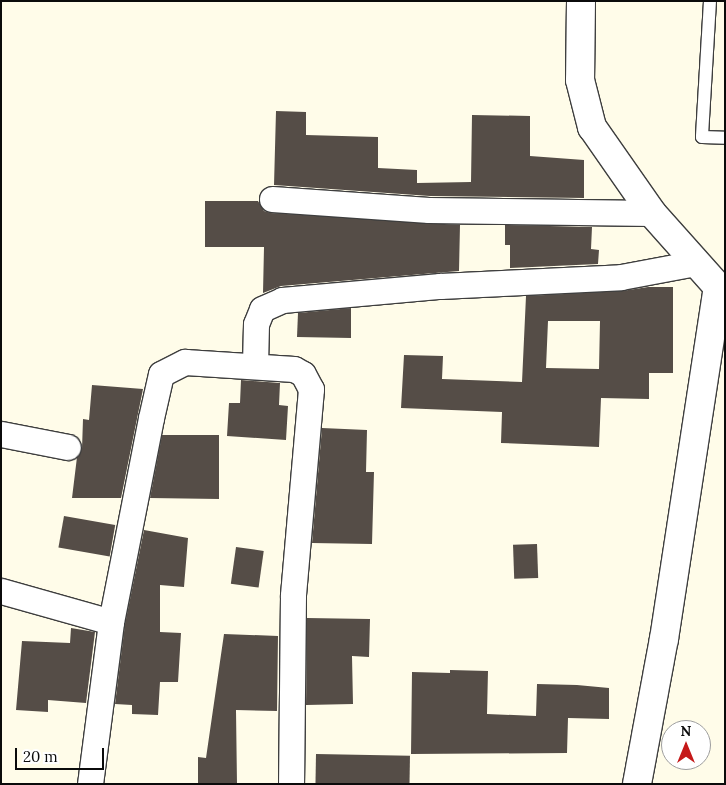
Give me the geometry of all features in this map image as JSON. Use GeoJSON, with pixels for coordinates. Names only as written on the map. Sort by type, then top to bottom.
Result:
{"type":"FeatureCollection","features":[{"type":"Feature","properties":{"kind":"street"},"geometry":{"type":"LineString","coordinates":[[581,1],[580,80],[592,127],[652,214],[721,289],[664,639],[637,784]]}},
{"type":"Feature","properties":{"kind":"street"},"geometry":{"type":"LineString","coordinates":[[272,199],[429,210],[652,214]]}},
{"type":"Feature","properties":{"kind":"street"},"geometry":{"type":"LineString","coordinates":[[255,366],[256,324],[262,309],[282,300],[440,286],[621,277],[696,263]]}},
{"type":"Feature","properties":{"kind":"street"},"geometry":{"type":"LineString","coordinates":[[90,784],[111,622],[161,374],[185,362],[294,369],[304,374],[312,389],[293,596],[291,784]]}},
{"type":"Feature","properties":{"kind":"street"},"geometry":{"type":"LineString","coordinates":[[1,434],[68,447]]}},
{"type":"Feature","properties":{"kind":"street"},"geometry":{"type":"LineString","coordinates":[[1,591],[111,622]]}},
{"type":"Feature","properties":{"kind":"lane"},"geometry":{"type":"LineString","coordinates":[[710,1],[702,138],[725,138]]}},
{"type":"Feature","properties":{"kind":"building"},"geometry":{"type":"Polygon","coordinates":[[[276,111],[306,112],[306,135],[378,137],[378,168],[417,170],[417,183],[471,182],[472,115],[530,116],[530,156],[584,160],[584,198],[430,196],[274,185],[276,111]]]}},
{"type":"Feature","properties":{"kind":"building"},"geometry":{"type":"Polygon","coordinates":[[[205,201],[258,201],[264,211],[271,213],[460,225],[459,271],[281,286],[263,293],[264,247],[205,247],[205,201]]]}},
{"type":"Feature","properties":{"kind":"building"},"geometry":{"type":"Polygon","coordinates":[[[505,225],[592,227],[591,249],[599,250],[598,264],[510,268],[510,245],[505,245],[505,225]]]}},
{"type":"Feature","properties":{"kind":"building"},"geometry":{"type":"Polygon","coordinates":[[[648,287],[673,287],[673,373],[649,373],[649,399],[601,398],[599,447],[501,443],[502,412],[401,408],[404,355],[443,356],[442,379],[522,382],[526,296],[622,291],[648,287]],[[548,321],[546,368],[599,369],[600,321],[548,321]]]}},
{"type":"Feature","properties":{"kind":"building"},"geometry":{"type":"Polygon","coordinates":[[[351,308],[351,338],[297,337],[298,313],[351,308]]]}},
{"type":"Feature","properties":{"kind":"building"},"geometry":{"type":"Polygon","coordinates":[[[241,380],[280,383],[279,405],[288,406],[286,440],[227,436],[229,403],[240,403],[241,380]]]}},
{"type":"Feature","properties":{"kind":"building"},"geometry":{"type":"Polygon","coordinates":[[[92,385],[143,389],[121,498],[72,498],[77,457],[82,449],[83,419],[89,420],[92,385]]]}},
{"type":"Feature","properties":{"kind":"building"},"geometry":{"type":"Polygon","coordinates":[[[322,428],[367,430],[366,472],[374,472],[372,544],[312,543],[322,428]]]}},
{"type":"Feature","properties":{"kind":"building"},"geometry":{"type":"Polygon","coordinates":[[[162,435],[219,435],[219,499],[150,498],[162,435]]]}},
{"type":"Feature","properties":{"kind":"building"},"geometry":{"type":"Polygon","coordinates":[[[64,516],[115,525],[110,557],[58,548],[64,516]]]}},
{"type":"Feature","properties":{"kind":"building"},"geometry":{"type":"Polygon","coordinates":[[[144,530],[188,538],[184,587],[160,585],[160,632],[181,633],[178,682],[160,682],[158,715],[132,714],[132,705],[115,704],[125,624],[144,530]]]}},
{"type":"Feature","properties":{"kind":"building"},"geometry":{"type":"Polygon","coordinates":[[[537,544],[538,578],[514,579],[513,545],[537,544]]]}},
{"type":"Feature","properties":{"kind":"building"},"geometry":{"type":"Polygon","coordinates":[[[236,547],[264,551],[259,588],[231,584],[236,547]]]}},
{"type":"Feature","properties":{"kind":"building"},"geometry":{"type":"Polygon","coordinates":[[[307,618],[370,619],[369,657],[352,656],[353,704],[306,705],[307,618]]]}},
{"type":"Feature","properties":{"kind":"building"},"geometry":{"type":"Polygon","coordinates":[[[71,628],[95,632],[86,703],[48,700],[48,712],[16,710],[22,641],[70,643],[71,628]]]}},
{"type":"Feature","properties":{"kind":"building"},"geometry":{"type":"Polygon","coordinates":[[[224,634],[278,636],[277,711],[236,710],[237,784],[198,784],[198,757],[206,758],[224,634]]]}},
{"type":"Feature","properties":{"kind":"building"},"geometry":{"type":"Polygon","coordinates":[[[450,670],[488,671],[487,714],[536,716],[537,684],[577,685],[609,688],[609,719],[568,718],[567,753],[411,754],[412,672],[450,673],[450,670]]]}},
{"type":"Feature","properties":{"kind":"building"},"geometry":{"type":"Polygon","coordinates":[[[316,754],[410,756],[409,784],[315,784],[316,754]]]}}]}
